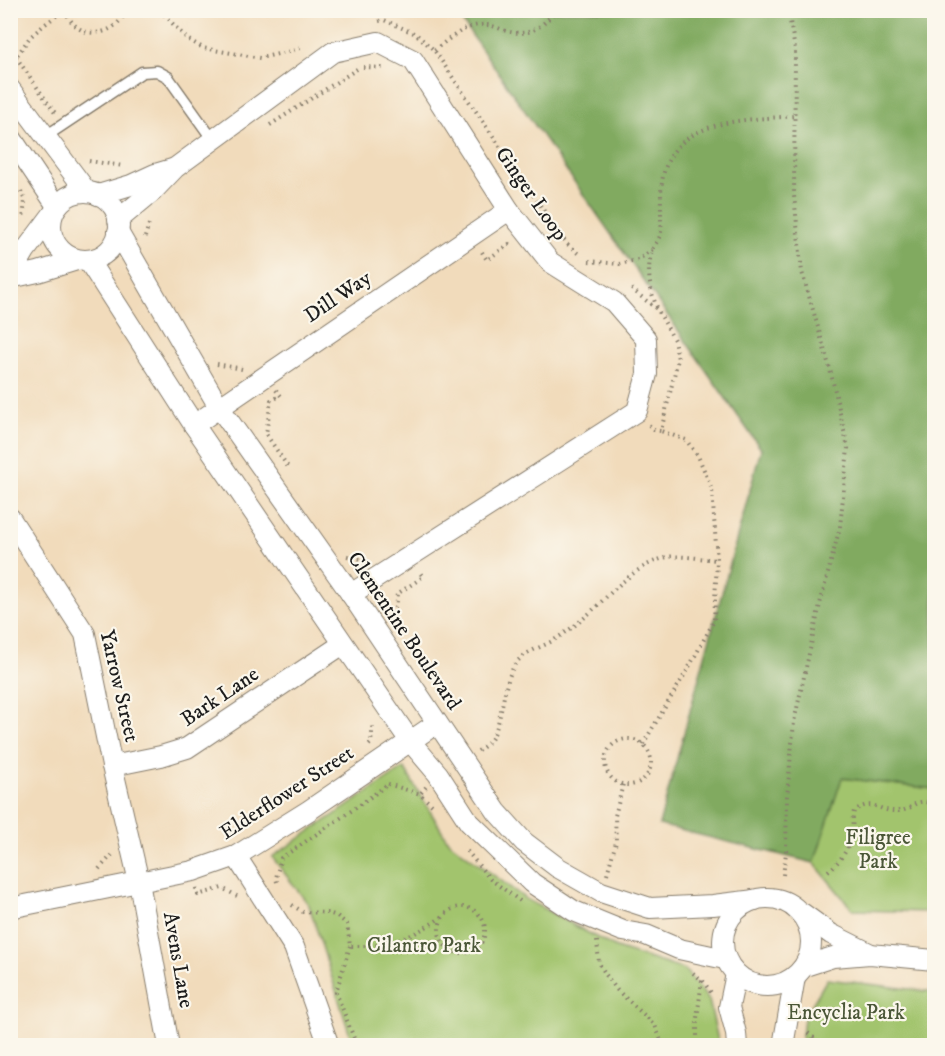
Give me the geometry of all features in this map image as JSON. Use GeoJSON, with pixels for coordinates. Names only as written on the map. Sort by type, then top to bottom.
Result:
{"type":"FeatureCollection","features":[{"type":"Feature","properties":{"kind":"street","name":"Ginger Loop"},"geometry":{"type":"LineString","coordinates":[[118,226],[141,190],[155,174],[175,168],[333,52],[378,42],[413,60],[509,210],[550,262],[614,302],[646,339],[647,374],[637,411],[351,594]]}},
{"type":"Feature","properties":{"kind":"street"},"geometry":{"type":"LineString","coordinates":[[10,89],[93,193],[108,201],[115,210],[118,226],[115,242],[99,257],[10,278]]}},
{"type":"Feature","properties":{"kind":"street"},"geometry":{"type":"LineString","coordinates":[[10,136],[55,211],[50,227],[52,238],[58,248],[66,256],[83,260],[410,741],[438,774],[469,822],[532,883],[574,911],[623,931],[646,935],[730,966],[749,983],[765,987],[781,985],[800,971],[833,957],[870,954],[934,960]]}},
{"type":"Feature","properties":{"kind":"street","name":"Ginger Loop"},"geometry":{"type":"LineString","coordinates":[[93,193],[141,190]]}},
{"type":"Feature","properties":{"kind":"street"},"geometry":{"type":"LineString","coordinates":[[10,278],[27,249],[66,198],[76,193],[93,193]]}},
{"type":"Feature","properties":{"kind":"street","name":"Dill Way"},"geometry":{"type":"LineString","coordinates":[[194,425],[509,210]]}},
{"type":"Feature","properties":{"kind":"street","name":"Clementine Boulevard"},"geometry":{"type":"LineString","coordinates":[[118,226],[219,407],[351,594],[496,812],[524,842],[557,867],[601,892],[650,908],[755,900]]}},
{"type":"Feature","properties":{"kind":"street","name":"Yarrow Street"},"geometry":{"type":"LineString","coordinates":[[10,518],[85,634],[112,766],[140,882]]}},
{"type":"Feature","properties":{"kind":"street","name":"Bark Lane"},"geometry":{"type":"LineString","coordinates":[[112,766],[187,748],[344,644]]}},
{"type":"Feature","properties":{"kind":"street","name":"Elderflower Street"},"geometry":{"type":"LineString","coordinates":[[10,908],[193,871],[236,856],[308,811],[437,723]]}},
{"type":"Feature","properties":{"kind":"street"},"geometry":{"type":"LineString","coordinates":[[236,856],[294,947],[329,1046]]}},
{"type":"Feature","properties":{"kind":"street","name":"Avens Lane"},"geometry":{"type":"LineString","coordinates":[[140,882],[169,1046]]}},
{"type":"Feature","properties":{"kind":"street"},"geometry":{"type":"LineString","coordinates":[[737,1046],[729,1006],[730,966],[723,941],[732,915],[742,906],[755,900],[770,898],[785,902],[831,933],[870,954]]}},
{"type":"Feature","properties":{"kind":"street"},"geometry":{"type":"LineString","coordinates":[[783,1046],[800,971],[811,951],[811,936],[807,922],[797,910]]}},
{"type":"Feature","properties":{"kind":"lane"},"geometry":{"type":"LineString","coordinates":[[46,136],[142,72],[157,71],[168,77],[213,140]]}},
{"type":"Feature","properties":{"kind":"path"},"geometry":{"type":"LineString","coordinates":[[16,57],[30,37],[65,10],[70,20],[78,27],[88,32],[99,33],[109,30],[118,23],[126,10]]}},
{"type":"Feature","properties":{"kind":"path"},"geometry":{"type":"LineString","coordinates":[[160,10],[187,39],[203,48],[260,58],[311,45]]}},
{"type":"Feature","properties":{"kind":"path"},"geometry":{"type":"LineString","coordinates":[[434,51],[464,31],[481,25],[510,32],[526,33],[535,30],[545,23],[556,10]]}},
{"type":"Feature","properties":{"kind":"path"},"geometry":{"type":"LineString","coordinates":[[783,875],[794,722],[840,526],[848,448],[830,369],[802,272],[794,196],[795,49],[788,10]]}},
{"type":"Feature","properties":{"kind":"path"},"geometry":{"type":"LineString","coordinates":[[374,23],[384,20],[416,34],[434,51],[566,243],[598,268]]}},
{"type":"Feature","properties":{"kind":"path"},"geometry":{"type":"LineString","coordinates":[[10,50],[63,124]]}},
{"type":"Feature","properties":{"kind":"path"},"geometry":{"type":"LineString","coordinates":[[263,130],[360,67],[386,68]]}},
{"type":"Feature","properties":{"kind":"path"},"geometry":{"type":"LineString","coordinates":[[643,744],[714,621],[717,560],[712,489],[698,456],[686,440],[661,431],[678,359],[674,340],[652,297],[650,284],[650,260],[661,232],[661,193],[665,170],[675,150],[689,136],[714,125],[795,116]]}},
{"type":"Feature","properties":{"kind":"path"},"geometry":{"type":"LineString","coordinates":[[89,161],[126,167],[154,210],[144,235],[146,245]]}},
{"type":"Feature","properties":{"kind":"path"},"geometry":{"type":"LineString","coordinates":[[21,190],[25,201],[24,216],[16,230],[27,249]]}},
{"type":"Feature","properties":{"kind":"path"},"geometry":{"type":"LineString","coordinates":[[471,236],[488,260],[509,244],[516,246]]}},
{"type":"Feature","properties":{"kind":"path"},"geometry":{"type":"LineString","coordinates":[[589,261],[619,264],[638,260],[653,248]]}},
{"type":"Feature","properties":{"kind":"path"},"geometry":{"type":"LineString","coordinates":[[624,285],[658,310]]}},
{"type":"Feature","properties":{"kind":"path"},"geometry":{"type":"LineString","coordinates":[[212,356],[218,365],[253,371],[259,366],[281,396],[271,400],[266,434],[290,470]]}},
{"type":"Feature","properties":{"kind":"path"},"geometry":{"type":"LineString","coordinates":[[347,556],[376,562]]}},
{"type":"Feature","properties":{"kind":"path"},"geometry":{"type":"LineString","coordinates":[[393,622],[397,594],[423,577],[409,556]]}},
{"type":"Feature","properties":{"kind":"path"},"geometry":{"type":"LineString","coordinates":[[463,760],[490,741],[501,711],[506,685],[514,666],[532,650],[554,640],[572,628],[637,569],[668,556],[717,560]]}},
{"type":"Feature","properties":{"kind":"path"},"geometry":{"type":"LineString","coordinates":[[363,749],[371,743],[374,716]]}},
{"type":"Feature","properties":{"kind":"path"},"geometry":{"type":"LineString","coordinates":[[628,739],[643,744],[651,757],[649,772],[644,779],[630,785],[622,784],[610,777],[605,763],[609,750],[628,739]]}},
{"type":"Feature","properties":{"kind":"path"},"geometry":{"type":"LineString","coordinates":[[278,885],[276,878],[281,858],[388,784],[420,794]]}},
{"type":"Feature","properties":{"kind":"path"},"geometry":{"type":"LineString","coordinates":[[606,878],[616,842],[615,816],[622,784]]}},
{"type":"Feature","properties":{"kind":"path"},"geometry":{"type":"LineString","coordinates":[[828,871],[846,852],[854,811],[868,804],[900,811],[920,801],[934,804]]}},
{"type":"Feature","properties":{"kind":"path"},"geometry":{"type":"LineString","coordinates":[[89,872],[100,869],[113,855]]}},
{"type":"Feature","properties":{"kind":"path"},"geometry":{"type":"LineString","coordinates":[[193,871],[198,895],[222,888],[239,897]]}},
{"type":"Feature","properties":{"kind":"path"},"geometry":{"type":"LineString","coordinates":[[291,904],[303,912],[328,913],[337,916],[347,924],[350,946],[336,992],[357,1046]]}},
{"type":"Feature","properties":{"kind":"path"},"geometry":{"type":"LineString","coordinates":[[350,946],[367,947],[394,943],[420,931],[455,907],[462,906],[476,910],[484,921],[485,935],[482,943],[476,949],[461,953],[446,947],[439,933],[442,917]]}},
{"type":"Feature","properties":{"kind":"path"},"geometry":{"type":"LineString","coordinates":[[597,939],[599,963],[606,975],[617,990],[655,1025],[663,1046]]}},
{"type":"Feature","properties":{"kind":"path"},"geometry":{"type":"LineString","coordinates":[[689,970],[702,980],[697,1018],[697,1046]]}},
{"type":"Feature","properties":{"kind":"path"},"geometry":{"type":"LineString","coordinates":[[808,1033],[813,1037],[816,1046]]}},
{"type":"Feature","properties":{"kind":"green space"},"geometry":{"type":"Polygon","coordinates":[[[455,11],[934,11],[934,789],[842,778],[814,863],[659,825],[761,449],[455,11]]]}},
{"type":"Feature","properties":{"kind":"green space","name":"Cilantro Park"},"geometry":{"type":"Polygon","coordinates":[[[404,768],[448,841],[526,899],[616,948],[685,970],[709,1000],[719,1045],[353,1045],[309,905],[272,857],[404,768]]]}},
{"type":"Feature","properties":{"kind":"green space","name":"Filigree Park"},"geometry":{"type":"Polygon","coordinates":[[[841,778],[934,789],[934,863],[928,912],[853,910],[814,863],[841,778]]]}},
{"type":"Feature","properties":{"kind":"green space","name":"Encyclia Park"},"geometry":{"type":"Polygon","coordinates":[[[827,979],[934,992],[934,1045],[801,1045],[804,1018],[827,979]]]}}]}
